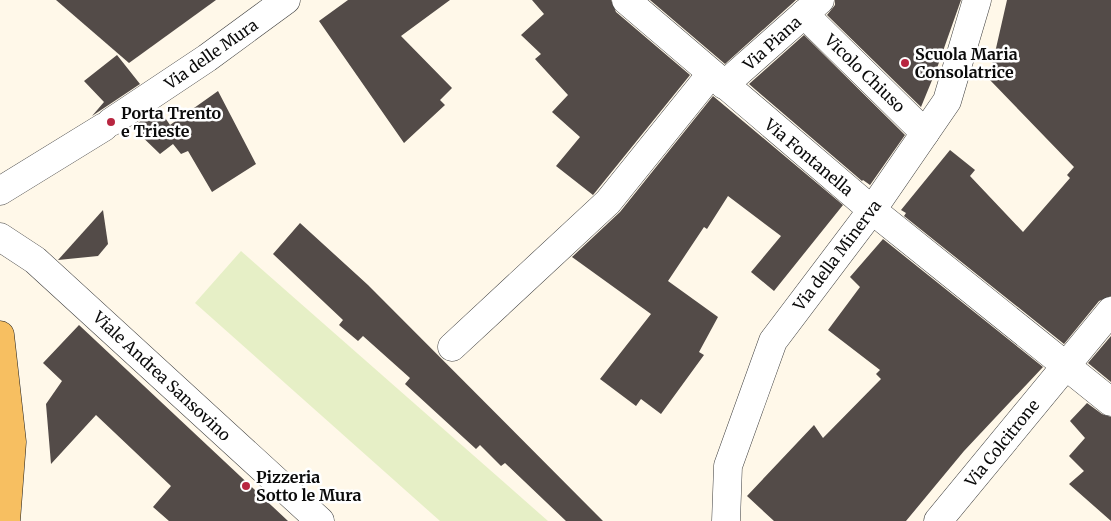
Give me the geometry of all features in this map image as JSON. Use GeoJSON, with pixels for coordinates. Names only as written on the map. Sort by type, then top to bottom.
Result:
{"type":"FeatureCollection","features":[{"type":"Feature","properties":{"kind":"main road"},"geometry":{"type":"LineString","coordinates":[[0,335],[12,442],[6,521]]}},
{"type":"Feature","properties":{"kind":"street","name":"Via delle Mura"},"geometry":{"type":"LineString","coordinates":[[0,191],[207,58],[286,0]]}},
{"type":"Feature","properties":{"kind":"street","name":"Via della Minerva"},"geometry":{"type":"LineString","coordinates":[[726,521],[728,466],[772,341],[872,210],[946,101],[977,0]]}},
{"type":"Feature","properties":{"kind":"street","name":"Via Fontanella"},"geometry":{"type":"LineString","coordinates":[[642,5],[718,80],[872,210],[1111,402]]}},
{"type":"Feature","properties":{"kind":"street","name":"Vicolo Chiuso"},"geometry":{"type":"LineString","coordinates":[[812,7],[925,132]]}},
{"type":"Feature","properties":{"kind":"street","name":"Via Piana"},"geometry":{"type":"LineString","coordinates":[[452,347],[608,202],[718,80],[812,7]]}},
{"type":"Feature","properties":{"kind":"street","name":"Viale Andrea Sansovino"},"geometry":{"type":"LineString","coordinates":[[0,237],[36,260],[320,521]]}},
{"type":"Feature","properties":{"kind":"street","name":"Via Colcitrone"},"geometry":{"type":"LineString","coordinates":[[938,521],[1111,311]]}},
{"type":"Feature","properties":{"kind":"green space"},"geometry":{"type":"Polygon","coordinates":[[[241,251],[548,521],[440,521],[195,303],[241,251]]]}},
{"type":"Feature","properties":{"kind":"building"},"geometry":{"type":"Polygon","coordinates":[[[56,0],[216,0],[129,63],[56,0]]]}},
{"type":"Feature","properties":{"kind":"building"},"geometry":{"type":"Polygon","coordinates":[[[348,0],[450,0],[401,36],[452,88],[440,100],[445,105],[404,143],[319,21],[348,0]]]}},
{"type":"Feature","properties":{"kind":"building"},"geometry":{"type":"Polygon","coordinates":[[[532,0],[611,0],[616,12],[690,75],[593,195],[556,166],[580,137],[552,112],[568,95],[535,59],[541,54],[521,35],[544,14],[532,0]]]}},
{"type":"Feature","properties":{"kind":"building"},"geometry":{"type":"Polygon","coordinates":[[[650,0],[796,0],[725,64],[650,0]]]}},
{"type":"Feature","properties":{"kind":"building","name":"Scuola Maria Consolatrice"},"geometry":{"type":"Polygon","coordinates":[[[835,0],[961,0],[921,107],[827,15],[835,5],[835,0]]]}},
{"type":"Feature","properties":{"kind":"building"},"geometry":{"type":"Polygon","coordinates":[[[1007,0],[1111,0],[1111,296],[1099,301],[1064,344],[904,216],[906,213],[901,210],[950,150],[975,170],[970,176],[1023,232],[1070,178],[1067,175],[1074,167],[989,79],[1007,0]]]}},
{"type":"Feature","properties":{"kind":"building"},"geometry":{"type":"Polygon","coordinates":[[[804,35],[905,135],[870,185],[862,181],[749,84],[804,35]]]}},
{"type":"Feature","properties":{"kind":"building"},"geometry":{"type":"Polygon","coordinates":[[[117,55],[140,84],[92,116],[104,102],[84,81],[117,55]]]}},
{"type":"Feature","properties":{"kind":"building"},"geometry":{"type":"Polygon","coordinates":[[[218,91],[256,164],[212,192],[188,151],[181,154],[173,144],[160,154],[132,127],[159,109],[170,125],[218,91]]]}},
{"type":"Feature","properties":{"kind":"building"},"geometry":{"type":"Polygon","coordinates":[[[713,96],[843,205],[774,291],[751,272],[781,236],[728,196],[707,229],[704,227],[668,281],[718,317],[699,352],[704,355],[661,414],[641,399],[636,406],[600,379],[651,314],[572,257],[620,212],[713,96]]]}},
{"type":"Feature","properties":{"kind":"building"},"geometry":{"type":"Polygon","coordinates":[[[103,210],[108,244],[98,256],[58,260],[103,210]]]}},
{"type":"Feature","properties":{"kind":"building"},"geometry":{"type":"Polygon","coordinates":[[[300,223],[368,285],[603,521],[566,521],[505,463],[501,466],[480,445],[476,449],[405,384],[410,378],[363,336],[358,341],[339,325],[343,320],[273,254],[300,223]]]}},
{"type":"Feature","properties":{"kind":"building"},"geometry":{"type":"Polygon","coordinates":[[[883,239],[1043,367],[964,451],[906,521],[774,521],[747,496],[814,425],[823,438],[881,379],[876,374],[880,370],[828,330],[860,287],[850,277],[883,239]]]}},
{"type":"Feature","properties":{"kind":"building"},"geometry":{"type":"Polygon","coordinates":[[[79,325],[288,521],[169,521],[153,507],[171,486],[96,415],[51,464],[46,404],[62,381],[43,363],[79,325]]]}},
{"type":"Feature","properties":{"kind":"building"},"geometry":{"type":"Polygon","coordinates":[[[1111,336],[1111,382],[1088,363],[1111,336]]]}},
{"type":"Feature","properties":{"kind":"building"},"geometry":{"type":"Polygon","coordinates":[[[1087,403],[1102,414],[1111,417],[1111,521],[1069,484],[1084,471],[1069,456],[1085,438],[1070,421],[1087,403]]]}},
{"type":"Feature","properties":{"kind":"place","name":"Scuola Maria Consolatrice"},"geometry":{"type":"Point","coordinates":[905,63]}},
{"type":"Feature","properties":{"kind":"place","name":"Porta Trento e Trieste"},"geometry":{"type":"Point","coordinates":[111,122]}},
{"type":"Feature","properties":{"kind":"place","name":"Pizzeria Sotto le Mura"},"geometry":{"type":"Point","coordinates":[246,486]}}]}
